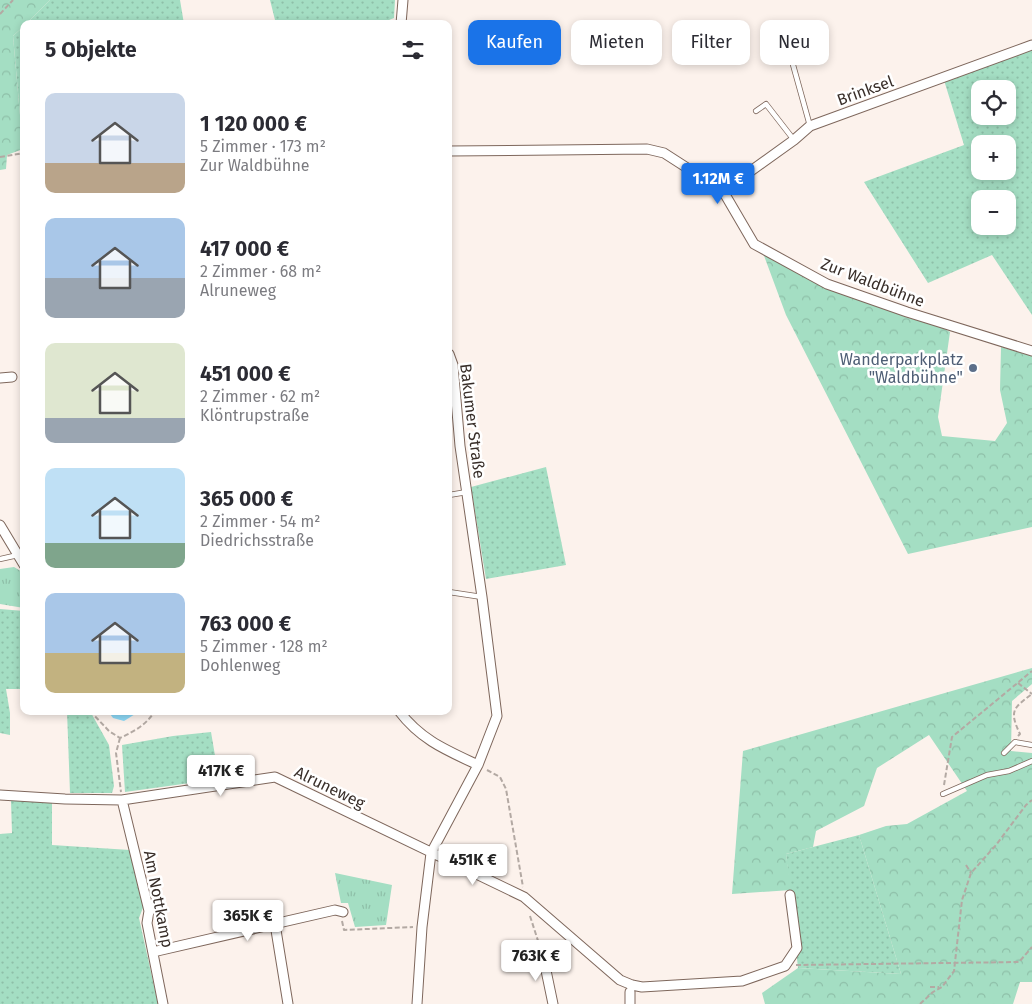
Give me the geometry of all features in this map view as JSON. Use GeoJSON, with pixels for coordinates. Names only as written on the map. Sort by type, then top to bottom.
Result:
{"type":"FeatureCollection","features":[{"type":"Feature","properties":{"kind":"street"},"geometry":{"type":"LineString","coordinates":[[401,20],[402,0]]}},
{"type":"Feature","properties":{"kind":"street","name":"Brinksel"},"geometry":{"type":"LineString","coordinates":[[723,191],[794,140],[810,126],[1032,44]]}},
{"type":"Feature","properties":{"kind":"street","name":"Zur Waldbühne"},"geometry":{"type":"LineString","coordinates":[[452,151],[647,149],[664,153],[723,191],[754,244],[827,284],[907,312],[1032,351]]}},
{"type":"Feature","properties":{"kind":"street","name":"Bakumer Straße"},"geometry":{"type":"LineString","coordinates":[[417,1004],[422,927],[431,853],[478,765],[497,716],[460,446],[452,362]]}},
{"type":"Feature","properties":{"kind":"street"},"geometry":{"type":"LineString","coordinates":[[0,378],[12,377]]}},
{"type":"Feature","properties":{"kind":"street"},"geometry":{"type":"LineString","coordinates":[[0,525],[20,558]]}},
{"type":"Feature","properties":{"kind":"street"},"geometry":{"type":"LineString","coordinates":[[402,715],[408,724],[435,745],[478,765]]}},
{"type":"Feature","properties":{"kind":"street","name":"Alruneweg"},"geometry":{"type":"LineString","coordinates":[[0,795],[122,800],[275,777],[524,897],[620,980],[632,985],[742,981],[785,966]]}},
{"type":"Feature","properties":{"kind":"street","name":"Am Nottkamp"},"geometry":{"type":"LineString","coordinates":[[122,800],[149,911],[147,923],[163,1004]]}},
{"type":"Feature","properties":{"kind":"street"},"geometry":{"type":"LineString","coordinates":[[785,966],[797,948],[790,895]]}},
{"type":"Feature","properties":{"kind":"street"},"geometry":{"type":"LineString","coordinates":[[153,952],[335,910],[343,912]]}},
{"type":"Feature","properties":{"kind":"street"},"geometry":{"type":"LineString","coordinates":[[274,924],[288,1004]]}},
{"type":"Feature","properties":{"kind":"street"},"geometry":{"type":"LineString","coordinates":[[543,956],[553,1004]]}},
{"type":"Feature","properties":{"kind":"street"},"geometry":{"type":"LineString","coordinates":[[630,992],[630,1004]]}},
{"type":"Feature","properties":{"kind":"lane"},"geometry":{"type":"LineString","coordinates":[[793,65],[810,126]]}},
{"type":"Feature","properties":{"kind":"lane"},"geometry":{"type":"LineString","coordinates":[[756,111],[766,104],[794,140]]}},
{"type":"Feature","properties":{"kind":"lane","name":"Bakumer Straße"},"geometry":{"type":"LineString","coordinates":[[452,494],[467,492]]}},
{"type":"Feature","properties":{"kind":"lane"},"geometry":{"type":"LineString","coordinates":[[0,559],[18,555]]}},
{"type":"Feature","properties":{"kind":"lane"},"geometry":{"type":"LineString","coordinates":[[452,592],[482,597]]}},
{"type":"Feature","properties":{"kind":"lane"},"geometry":{"type":"LineString","coordinates":[[1004,753],[1015,742],[1032,745]]}},
{"type":"Feature","properties":{"kind":"lane"},"geometry":{"type":"LineString","coordinates":[[943,794],[987,776],[1009,771],[1032,761]]}},
{"type":"Feature","properties":{"kind":"path"},"geometry":{"type":"LineString","coordinates":[[0,14],[13,0]]}},
{"type":"Feature","properties":{"kind":"path"},"geometry":{"type":"LineString","coordinates":[[0,156],[20,154]]}},
{"type":"Feature","properties":{"kind":"path"},"geometry":{"type":"LineString","coordinates":[[943,794],[952,738],[1032,671]]}},
{"type":"Feature","properties":{"kind":"path"},"geometry":{"type":"LineString","coordinates":[[1015,742],[1020,734],[1013,714],[1016,705],[1032,694],[1018,683]]}},
{"type":"Feature","properties":{"kind":"path"},"geometry":{"type":"LineString","coordinates":[[94,715],[109,731],[120,738]]}},
{"type":"Feature","properties":{"kind":"path"},"geometry":{"type":"LineString","coordinates":[[120,738],[139,730],[152,715]]}},
{"type":"Feature","properties":{"kind":"path"},"geometry":{"type":"LineString","coordinates":[[120,738],[116,753],[122,800]]}},
{"type":"Feature","properties":{"kind":"path"},"geometry":{"type":"LineString","coordinates":[[478,765],[500,777],[506,789],[524,897]]}},
{"type":"Feature","properties":{"kind":"path"},"geometry":{"type":"LineString","coordinates":[[920,1004],[933,992],[942,987],[954,971],[962,900],[971,873],[1032,800]]}},
{"type":"Feature","properties":{"kind":"path"},"geometry":{"type":"LineString","coordinates":[[966,865],[971,873]]}},
{"type":"Feature","properties":{"kind":"path"},"geometry":{"type":"LineString","coordinates":[[343,912],[341,920],[344,930],[422,927]]}},
{"type":"Feature","properties":{"kind":"path"},"geometry":{"type":"LineString","coordinates":[[530,914],[543,956]]}},
{"type":"Feature","properties":{"kind":"path"},"geometry":{"type":"LineString","coordinates":[[785,966],[1020,962],[1032,947]]}},
{"type":"Feature","properties":{"kind":"path"},"geometry":{"type":"LineString","coordinates":[[930,986],[942,987]]}},
{"type":"Feature","properties":{"kind":"green space"},"geometry":{"type":"Polygon","coordinates":[[[0,0],[50,0],[30,20],[20,20],[20,30],[13,36],[20,115],[20,150],[7,155],[6,169],[0,170],[0,0]]]}},
{"type":"Feature","properties":{"kind":"green space"},"geometry":{"type":"Polygon","coordinates":[[[50,0],[180,0],[183,20],[30,20],[50,0]]]}},
{"type":"Feature","properties":{"kind":"green space"},"geometry":{"type":"Polygon","coordinates":[[[270,0],[395,0],[394,18],[389,20],[275,20],[270,0]]]}},
{"type":"Feature","properties":{"kind":"green space"},"geometry":{"type":"Polygon","coordinates":[[[20,30],[20,115],[13,36],[20,30]]]}},
{"type":"Feature","properties":{"kind":"green space"},"geometry":{"type":"Polygon","coordinates":[[[1032,45],[1032,315],[992,255],[928,283],[864,182],[964,145],[943,77],[1032,45]]]}},
{"type":"Feature","properties":{"kind":"green space"},"geometry":{"type":"Polygon","coordinates":[[[763,253],[825,287],[950,332],[938,417],[942,436],[995,441],[1007,423],[1000,390],[1001,347],[1032,356],[1032,527],[908,554],[786,315],[763,253]]]}},
{"type":"Feature","properties":{"kind":"green space"},"geometry":{"type":"Polygon","coordinates":[[[546,467],[566,565],[486,579],[471,487],[546,467]]]}},
{"type":"Feature","properties":{"kind":"green space"},"geometry":{"type":"Polygon","coordinates":[[[14,567],[20,571],[20,607],[0,604],[0,569],[14,567]]]}},
{"type":"Feature","properties":{"kind":"green space"},"geometry":{"type":"Polygon","coordinates":[[[0,609],[20,611],[20,689],[6,689],[10,713],[10,735],[0,733],[0,609]]]}},
{"type":"Feature","properties":{"kind":"green space"},"geometry":{"type":"Polygon","coordinates":[[[1032,668],[1032,684],[1012,701],[1011,751],[1032,753],[1032,982],[1020,982],[1013,1004],[765,1004],[762,993],[798,968],[901,974],[859,835],[886,826],[907,824],[967,791],[929,735],[877,768],[864,806],[816,831],[813,847],[786,854],[791,890],[732,894],[743,751],[1032,668]]]}},
{"type":"Feature","properties":{"kind":"green space"},"geometry":{"type":"Polygon","coordinates":[[[67,715],[92,715],[109,745],[114,786],[112,793],[70,793],[67,715]]]}},
{"type":"Feature","properties":{"kind":"green space"},"geometry":{"type":"Polygon","coordinates":[[[211,732],[219,779],[125,792],[122,745],[173,736],[211,732]]]}},
{"type":"Feature","properties":{"kind":"green space"},"geometry":{"type":"Polygon","coordinates":[[[11,801],[52,801],[52,845],[130,850],[144,905],[139,918],[158,1004],[0,1004],[0,834],[12,833],[11,801]]]}},
{"type":"Feature","properties":{"kind":"green space"},"geometry":{"type":"Polygon","coordinates":[[[859,835],[901,974],[798,968],[786,854],[859,835]]]}},
{"type":"Feature","properties":{"kind":"green space"},"geometry":{"type":"Polygon","coordinates":[[[335,873],[392,885],[386,925],[355,927],[348,903],[341,903],[335,873]]]}},
{"type":"Feature","properties":{"kind":"water"},"geometry":{"type":"Polygon","coordinates":[[[111,715],[134,715],[124,721],[113,718],[111,715]]]}},
{"type":"Feature","properties":{"kind":"place","name":"Wanderparkplatz \"Waldbühne\""},"geometry":{"type":"Point","coordinates":[973,368]}}]}
